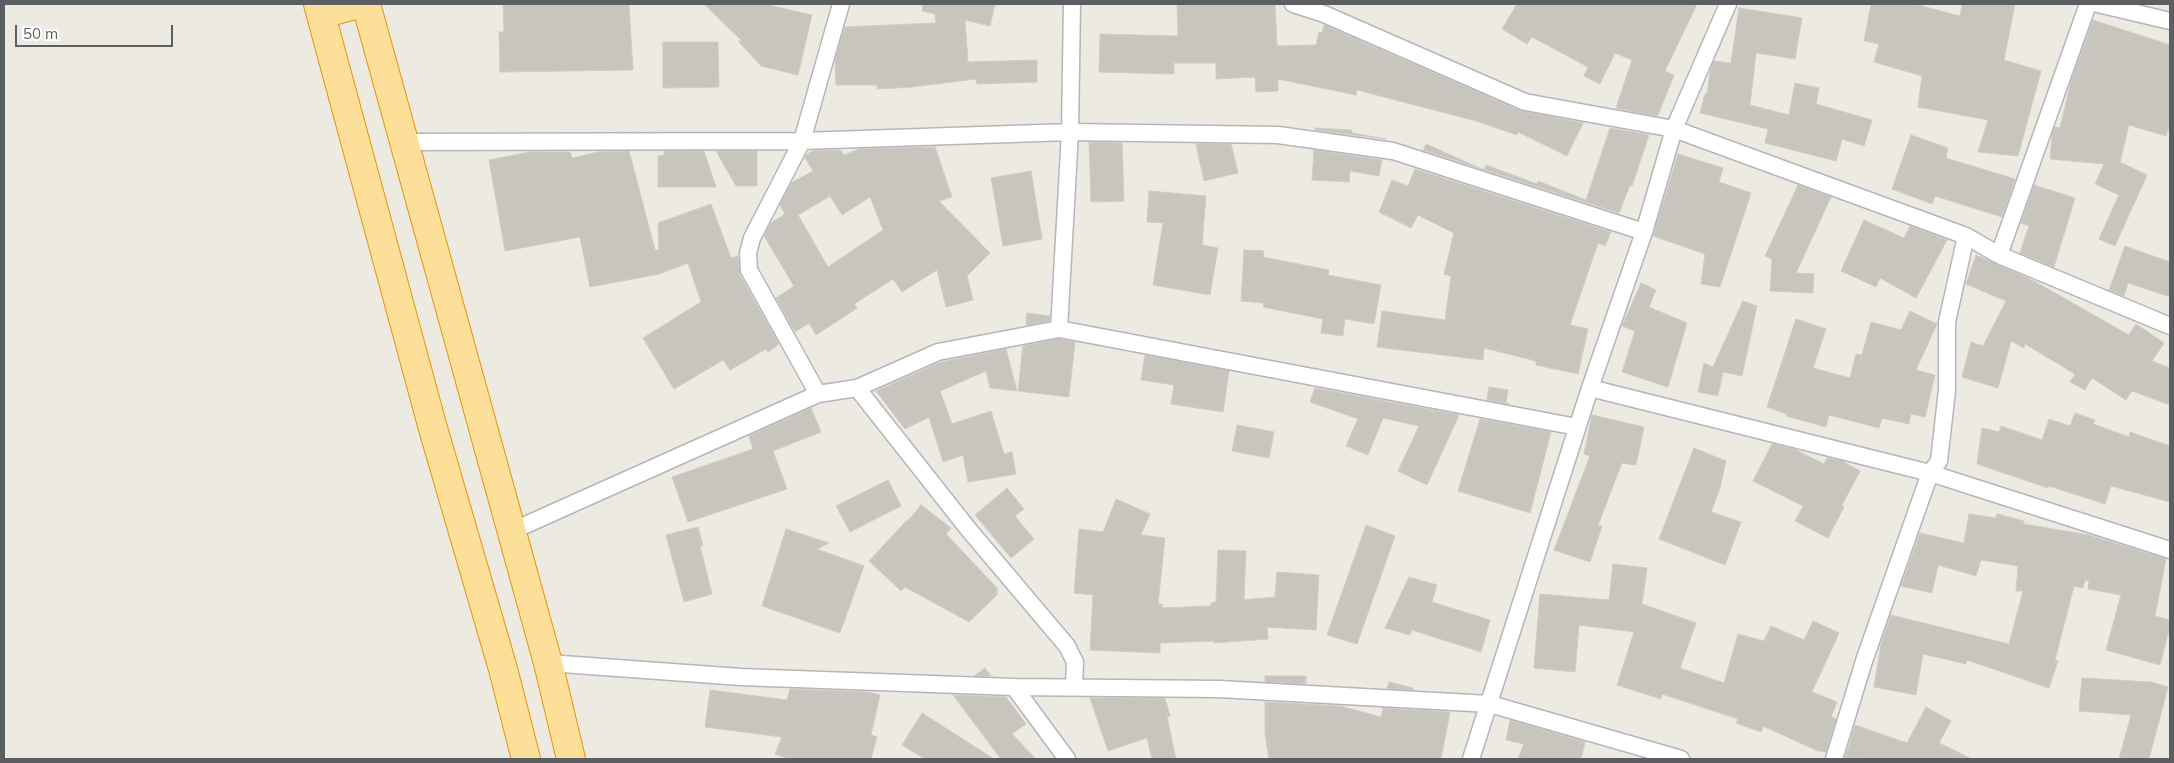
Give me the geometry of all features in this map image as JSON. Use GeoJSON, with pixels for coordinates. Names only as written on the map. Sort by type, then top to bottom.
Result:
{"type":"FeatureCollection","features":[{"type":"Feature","properties":{"kind":"highway"},"geometry":{"type":"LineString","coordinates":[[359,4],[319,9],[432,425],[503,669],[526,759]]}},
{"type":"Feature","properties":{"kind":"highway"},"geometry":{"type":"LineString","coordinates":[[366,4],[548,663],[571,759]]}},
{"type":"Feature","properties":{"kind":"street"},"geometry":{"type":"LineString","coordinates":[[818,394],[749,270],[748,253],[752,238],[802,141],[841,4]]}},
{"type":"Feature","properties":{"kind":"street"},"geometry":{"type":"LineString","coordinates":[[1059,329],[1070,132],[1072,4]]}},
{"type":"Feature","properties":{"kind":"street"},"geometry":{"type":"LineString","coordinates":[[1293,4],[1324,14],[1524,102],[1674,129],[1966,236],[1999,255],[2170,326]]}},
{"type":"Feature","properties":{"kind":"street"},"geometry":{"type":"LineString","coordinates":[[1471,759],[1577,427],[1644,232],[1674,129],[1728,4]]}},
{"type":"Feature","properties":{"kind":"street"},"geometry":{"type":"LineString","coordinates":[[1999,255],[2088,4]]}},
{"type":"Feature","properties":{"kind":"street"},"geometry":{"type":"LineString","coordinates":[[2108,5],[2170,21]]}},
{"type":"Feature","properties":{"kind":"street"},"geometry":{"type":"LineString","coordinates":[[404,142],[802,141],[1070,132],[1278,135],[1393,151],[1644,232]]}},
{"type":"Feature","properties":{"kind":"street"},"geometry":{"type":"LineString","coordinates":[[1834,759],[1864,661],[1930,473],[1940,455],[1947,390],[1947,322],[1966,236]]}},
{"type":"Feature","properties":{"kind":"street"},"geometry":{"type":"LineString","coordinates":[[512,531],[818,394],[857,388],[938,352],[1059,329],[1577,427]]}},
{"type":"Feature","properties":{"kind":"street"},"geometry":{"type":"LineString","coordinates":[[857,388],[969,530],[1067,646],[1075,662],[1074,687]]}},
{"type":"Feature","properties":{"kind":"street"},"geometry":{"type":"LineString","coordinates":[[1590,388],[1930,473],[2170,550]]}},
{"type":"Feature","properties":{"kind":"street"},"geometry":{"type":"LineString","coordinates":[[548,663],[741,677],[1014,687],[1219,689],[1490,704],[1681,759]]}},
{"type":"Feature","properties":{"kind":"street"},"geometry":{"type":"LineString","coordinates":[[1014,687],[1067,759]]}},
{"type":"Feature","properties":{"kind":"building"},"geometry":{"type":"Polygon","coordinates":[[[503,4],[629,4],[633,70],[500,72],[499,32],[504,32],[503,4]]]}},
{"type":"Feature","properties":{"kind":"building"},"geometry":{"type":"Polygon","coordinates":[[[704,4],[764,4],[812,15],[798,75],[761,66],[738,41],[742,41],[704,4]]]}},
{"type":"Feature","properties":{"kind":"building"},"geometry":{"type":"Polygon","coordinates":[[[923,4],[995,4],[990,26],[965,20],[968,62],[1037,60],[1037,82],[977,84],[976,79],[912,87],[877,89],[877,85],[836,85],[835,60],[845,27],[936,23],[935,14],[922,11],[923,4]]]}},
{"type":"Feature","properties":{"kind":"building"},"geometry":{"type":"Polygon","coordinates":[[[1177,4],[1275,4],[1277,46],[1316,45],[1319,32],[1322,33],[1324,25],[1521,111],[1583,123],[1567,156],[1518,132],[1517,135],[1476,121],[1357,90],[1356,95],[1278,79],[1278,91],[1256,92],[1255,77],[1216,79],[1216,63],[1174,63],[1174,74],[1099,72],[1100,34],[1178,36],[1177,4]]]}},
{"type":"Feature","properties":{"kind":"building"},"geometry":{"type":"Polygon","coordinates":[[[1517,4],[1697,4],[1665,71],[1674,75],[1656,116],[1616,108],[1632,60],[1615,53],[1600,84],[1584,76],[1588,67],[1532,37],[1527,44],[1502,29],[1517,4]]]}},
{"type":"Feature","properties":{"kind":"building"},"geometry":{"type":"Polygon","coordinates":[[[1871,4],[1914,4],[1960,16],[1962,4],[2015,4],[2004,60],[2041,71],[2018,156],[1978,152],[1988,120],[1918,107],[1922,76],[1874,62],[1879,44],[1864,41],[1871,4]]]}},
{"type":"Feature","properties":{"kind":"building"},"geometry":{"type":"Polygon","coordinates":[[[1739,8],[1802,18],[1795,59],[1756,53],[1750,105],[1789,115],[1795,83],[1819,88],[1816,104],[1872,120],[1864,146],[1842,139],[1836,161],[1765,143],[1768,129],[1700,113],[1705,94],[1707,94],[1710,72],[1714,61],[1731,63],[1739,8]]]}},
{"type":"Feature","properties":{"kind":"building"},"geometry":{"type":"Polygon","coordinates":[[[2093,20],[2170,45],[2170,123],[2166,136],[2129,125],[2120,162],[2147,175],[2115,246],[2099,239],[2119,195],[2095,184],[2104,164],[2050,159],[2052,134],[2055,127],[2060,128],[2071,81],[2093,20]]]}},
{"type":"Feature","properties":{"kind":"building"},"geometry":{"type":"Polygon","coordinates":[[[663,42],[718,42],[719,87],[663,88],[663,42]]]}},
{"type":"Feature","properties":{"kind":"building"},"geometry":{"type":"Polygon","coordinates":[[[1315,128],[1352,130],[1352,133],[1386,139],[1315,130],[1315,128]]]}},
{"type":"Feature","properties":{"kind":"building"},"geometry":{"type":"Polygon","coordinates":[[[1610,128],[1649,135],[1632,186],[1630,185],[1619,213],[1484,170],[1486,165],[1537,184],[1538,181],[1586,200],[1610,128]]]}},
{"type":"Feature","properties":{"kind":"building"},"geometry":{"type":"Polygon","coordinates":[[[1911,135],[1948,148],[1946,158],[2015,179],[2002,217],[1935,196],[1932,204],[1892,189],[1911,135]]]}},
{"type":"Feature","properties":{"kind":"building"},"geometry":{"type":"Polygon","coordinates":[[[1089,142],[1122,143],[1124,201],[1091,202],[1089,142]]]}},
{"type":"Feature","properties":{"kind":"building"},"geometry":{"type":"Polygon","coordinates":[[[1196,144],[1231,144],[1238,173],[1204,181],[1196,144]]]}},
{"type":"Feature","properties":{"kind":"building"},"geometry":{"type":"Polygon","coordinates":[[[1426,144],[1481,169],[1423,150],[1426,144]]]}},
{"type":"Feature","properties":{"kind":"building"},"geometry":{"type":"Polygon","coordinates":[[[935,147],[952,197],[939,201],[990,253],[967,276],[973,300],[946,307],[937,270],[902,292],[893,279],[854,304],[857,308],[816,335],[809,323],[795,332],[776,298],[794,286],[764,236],[771,223],[785,214],[780,205],[791,183],[813,171],[805,158],[806,155],[812,151],[840,150],[844,155],[860,149],[935,147]],[[830,196],[798,215],[828,267],[883,230],[870,197],[842,215],[830,196]]]}},
{"type":"Feature","properties":{"kind":"building"},"geometry":{"type":"Polygon","coordinates":[[[1314,150],[1382,160],[1379,176],[1350,171],[1349,182],[1312,180],[1314,150]]]}},
{"type":"Feature","properties":{"kind":"building"},"geometry":{"type":"Polygon","coordinates":[[[629,151],[655,250],[659,250],[658,223],[711,204],[731,258],[738,256],[740,275],[779,344],[768,352],[766,349],[730,370],[723,360],[674,389],[643,338],[701,302],[688,263],[659,274],[590,287],[580,237],[505,251],[489,160],[530,152],[570,152],[572,158],[598,152],[629,151]]]}},
{"type":"Feature","properties":{"kind":"building"},"geometry":{"type":"Polygon","coordinates":[[[664,151],[704,151],[716,187],[658,187],[658,156],[664,155],[664,151]]]}},
{"type":"Feature","properties":{"kind":"building"},"geometry":{"type":"Polygon","coordinates":[[[716,151],[757,151],[757,186],[736,186],[716,151]]]}},
{"type":"Feature","properties":{"kind":"building"},"geometry":{"type":"Polygon","coordinates":[[[1678,154],[1723,168],[1719,182],[1751,193],[1720,287],[1701,284],[1705,254],[1653,236],[1678,154]]]}},
{"type":"Feature","properties":{"kind":"building"},"geometry":{"type":"Polygon","coordinates":[[[1415,169],[1611,232],[1605,246],[1598,243],[1570,325],[1588,329],[1578,374],[1536,365],[1536,361],[1484,348],[1483,360],[1377,347],[1382,311],[1445,320],[1451,276],[1444,274],[1454,233],[1418,215],[1411,228],[1379,212],[1392,180],[1408,186],[1415,169]]]}},
{"type":"Feature","properties":{"kind":"building"},"geometry":{"type":"Polygon","coordinates":[[[1031,171],[1042,239],[1003,246],[991,178],[1031,171]]]}},
{"type":"Feature","properties":{"kind":"building"},"geometry":{"type":"Polygon","coordinates":[[[1798,185],[1831,197],[1796,273],[1814,274],[1813,293],[1770,291],[1772,259],[1765,256],[1798,185]]]}},
{"type":"Feature","properties":{"kind":"building"},"geometry":{"type":"Polygon","coordinates":[[[2034,185],[2075,198],[2054,267],[2020,253],[2029,226],[2021,223],[2034,185]]]}},
{"type":"Feature","properties":{"kind":"building"},"geometry":{"type":"Polygon","coordinates":[[[1149,191],[1206,196],[1202,245],[1218,248],[1210,295],[1153,285],[1163,223],[1147,222],[1149,191]]]}},
{"type":"Feature","properties":{"kind":"building"},"geometry":{"type":"Polygon","coordinates":[[[1864,220],[1904,238],[1910,226],[1947,240],[1916,298],[1880,278],[1876,287],[1841,271],[1864,220]]]}},
{"type":"Feature","properties":{"kind":"building"},"geometry":{"type":"Polygon","coordinates":[[[2125,246],[2170,262],[2170,297],[2128,283],[2124,296],[2109,290],[2125,246]]]}},
{"type":"Feature","properties":{"kind":"building"},"geometry":{"type":"Polygon","coordinates":[[[1244,250],[1264,251],[1263,257],[1329,270],[1328,275],[1381,285],[1374,324],[1345,319],[1343,336],[1321,333],[1323,319],[1263,307],[1264,303],[1241,301],[1244,250]]]}},
{"type":"Feature","properties":{"kind":"building"},"geometry":{"type":"Polygon","coordinates":[[[1976,255],[2032,280],[2129,335],[2136,324],[2164,343],[2152,361],[2170,368],[2170,405],[2132,391],[2126,400],[2092,378],[2085,390],[2070,382],[2075,374],[2025,344],[2024,348],[2011,341],[1998,388],[1962,377],[1971,342],[1983,346],[2006,301],[1966,284],[1976,255]]]}},
{"type":"Feature","properties":{"kind":"building"},"geometry":{"type":"Polygon","coordinates":[[[1641,283],[1656,290],[1649,307],[1687,323],[1668,387],[1622,372],[1635,331],[1622,326],[1641,283]]]}},
{"type":"Feature","properties":{"kind":"building"},"geometry":{"type":"Polygon","coordinates":[[[1743,301],[1757,306],[1742,376],[1723,372],[1718,396],[1698,392],[1704,363],[1713,367],[1743,301]]]}},
{"type":"Feature","properties":{"kind":"building"},"geometry":{"type":"Polygon","coordinates":[[[1910,311],[1937,324],[1916,370],[1935,375],[1925,417],[1911,414],[1909,424],[1882,418],[1879,428],[1829,415],[1826,427],[1786,416],[1787,414],[1767,407],[1796,319],[1826,329],[1813,368],[1850,378],[1856,354],[1862,355],[1871,322],[1901,330],[1910,311]]]}},
{"type":"Feature","properties":{"kind":"building"},"geometry":{"type":"Polygon","coordinates":[[[1027,313],[1050,316],[1049,321],[1026,325],[1027,313]]]}},
{"type":"Feature","properties":{"kind":"building"},"geometry":{"type":"Polygon","coordinates":[[[1059,339],[1075,342],[1069,397],[1018,391],[1023,346],[1059,339]]]}},
{"type":"Feature","properties":{"kind":"building"},"geometry":{"type":"Polygon","coordinates":[[[1006,349],[1017,391],[990,388],[986,371],[940,391],[952,424],[991,411],[1004,454],[1012,452],[1016,474],[968,482],[963,455],[943,462],[929,417],[905,429],[876,391],[941,362],[1006,349]]]}},
{"type":"Feature","properties":{"kind":"building"},"geometry":{"type":"Polygon","coordinates":[[[1145,355],[1229,371],[1223,412],[1171,404],[1174,385],[1141,380],[1145,355]]]}},
{"type":"Feature","properties":{"kind":"building"},"geometry":{"type":"Polygon","coordinates":[[[1489,387],[1508,390],[1506,403],[1510,404],[1487,400],[1489,387]]]}},
{"type":"Feature","properties":{"kind":"building"},"geometry":{"type":"Polygon","coordinates":[[[1315,388],[1459,415],[1427,485],[1398,471],[1419,426],[1383,418],[1368,455],[1346,446],[1358,419],[1310,402],[1315,388]]]}},
{"type":"Feature","properties":{"kind":"building"},"geometry":{"type":"Polygon","coordinates":[[[811,408],[821,432],[773,451],[787,489],[688,522],[672,477],[753,449],[749,436],[811,408]]]}},
{"type":"Feature","properties":{"kind":"building"},"geometry":{"type":"Polygon","coordinates":[[[2075,413],[2095,420],[2093,424],[2129,437],[2130,432],[2170,446],[2170,502],[2111,486],[2105,504],[2049,486],[2048,488],[1977,464],[1982,428],[1999,432],[2001,426],[2042,440],[2049,419],[2070,426],[2075,413]]]}},
{"type":"Feature","properties":{"kind":"building"},"geometry":{"type":"Polygon","coordinates":[[[1592,415],[1644,427],[1636,465],[1622,463],[1598,525],[1602,526],[1590,562],[1554,550],[1590,456],[1584,454],[1592,415]]]}},
{"type":"Feature","properties":{"kind":"building"},"geometry":{"type":"Polygon","coordinates":[[[1480,419],[1551,432],[1530,513],[1458,491],[1480,419]]]}},
{"type":"Feature","properties":{"kind":"building"},"geometry":{"type":"Polygon","coordinates":[[[1237,425],[1274,432],[1269,458],[1232,451],[1237,425]]]}},
{"type":"Feature","properties":{"kind":"building"},"geometry":{"type":"Polygon","coordinates":[[[1772,444],[1796,450],[1824,464],[1827,458],[1842,461],[1860,471],[1842,505],[1844,507],[1828,538],[1795,521],[1803,506],[1753,481],[1772,444]]]}},
{"type":"Feature","properties":{"kind":"building"},"geometry":{"type":"Polygon","coordinates":[[[1694,448],[1726,461],[1720,488],[1711,512],[1741,522],[1725,565],[1659,539],[1694,448]]]}},
{"type":"Feature","properties":{"kind":"building"},"geometry":{"type":"Polygon","coordinates":[[[888,480],[901,506],[850,532],[836,506],[888,480]]]}},
{"type":"Feature","properties":{"kind":"building"},"geometry":{"type":"Polygon","coordinates":[[[1007,488],[1024,509],[1015,516],[1034,539],[1011,558],[975,515],[1007,488]]]}},
{"type":"Feature","properties":{"kind":"building"},"geometry":{"type":"Polygon","coordinates":[[[1116,499],[1150,514],[1141,535],[1165,538],[1158,604],[1162,604],[1162,608],[1211,606],[1211,603],[1216,602],[1218,550],[1246,551],[1244,600],[1275,597],[1277,572],[1319,575],[1316,630],[1267,627],[1268,639],[1214,643],[1214,641],[1160,643],[1160,653],[1090,650],[1093,595],[1074,593],[1079,529],[1103,532],[1116,499]]]}},
{"type":"Feature","properties":{"kind":"building"},"geometry":{"type":"Polygon","coordinates":[[[921,505],[951,528],[946,534],[997,588],[997,595],[969,622],[905,587],[901,591],[869,561],[921,505]]]}},
{"type":"Feature","properties":{"kind":"building"},"geometry":{"type":"Polygon","coordinates":[[[1969,514],[1996,518],[1997,514],[2024,521],[2024,524],[2089,535],[2166,559],[2155,616],[2170,620],[2170,626],[2160,665],[2106,650],[2121,595],[2088,589],[2089,581],[2085,580],[2083,588],[2074,586],[2055,660],[2058,661],[2049,688],[1967,660],[1966,664],[1923,654],[1916,695],[1874,687],[1881,644],[1891,615],[2009,644],[2023,591],[2016,591],[2018,566],[1981,560],[1976,576],[1938,565],[1932,593],[1901,586],[1920,533],[1964,543],[1969,514]]]}},
{"type":"Feature","properties":{"kind":"building"},"geometry":{"type":"Polygon","coordinates":[[[1366,525],[1395,536],[1357,644],[1327,635],[1366,525]]]}},
{"type":"Feature","properties":{"kind":"building"},"geometry":{"type":"Polygon","coordinates":[[[698,527],[703,546],[700,546],[712,594],[684,602],[666,535],[698,527]]]}},
{"type":"Feature","properties":{"kind":"building"},"geometry":{"type":"Polygon","coordinates":[[[786,529],[829,543],[817,549],[864,566],[840,633],[762,606],[786,529]]]}},
{"type":"Feature","properties":{"kind":"building"},"geometry":{"type":"Polygon","coordinates":[[[1613,564],[1647,568],[1642,604],[1696,623],[1680,668],[1724,683],[1738,634],[1764,641],[1771,626],[1804,640],[1813,621],[1839,633],[1812,692],[1837,702],[1831,717],[1836,719],[1826,752],[1818,751],[1763,726],[1761,732],[1736,723],[1738,719],[1662,694],[1661,699],[1617,685],[1634,632],[1579,625],[1575,672],[1534,668],[1540,594],[1609,600],[1613,564]]]}},
{"type":"Feature","properties":{"kind":"building"},"geometry":{"type":"Polygon","coordinates":[[[1409,577],[1437,585],[1432,602],[1490,620],[1481,652],[1412,630],[1410,635],[1385,628],[1409,577]]]}},
{"type":"Feature","properties":{"kind":"building"},"geometry":{"type":"Polygon","coordinates":[[[985,668],[991,676],[974,676],[985,668]]]}},
{"type":"Feature","properties":{"kind":"building"},"geometry":{"type":"Polygon","coordinates":[[[1265,676],[1306,676],[1306,684],[1265,682],[1265,676]]]}},
{"type":"Feature","properties":{"kind":"building"},"geometry":{"type":"Polygon","coordinates":[[[2082,678],[2151,682],[2168,687],[2149,759],[2119,759],[2131,715],[2079,711],[2082,678]]]}},
{"type":"Feature","properties":{"kind":"building"},"geometry":{"type":"Polygon","coordinates":[[[1389,682],[1413,688],[1413,690],[1387,688],[1389,682]]]}},
{"type":"Feature","properties":{"kind":"building"},"geometry":{"type":"Polygon","coordinates":[[[790,689],[868,692],[880,695],[871,735],[877,737],[871,759],[790,759],[775,754],[782,737],[705,727],[710,690],[787,700],[790,689]]]}},
{"type":"Feature","properties":{"kind":"building"},"geometry":{"type":"Polygon","coordinates":[[[953,695],[1006,697],[1026,724],[1012,734],[1036,759],[1001,759],[953,695]]]}},
{"type":"Feature","properties":{"kind":"building"},"geometry":{"type":"Polygon","coordinates":[[[1090,698],[1165,698],[1170,716],[1167,717],[1176,759],[1152,759],[1147,738],[1108,751],[1090,698]]]}},
{"type":"Feature","properties":{"kind":"building"},"geometry":{"type":"Polygon","coordinates":[[[1265,702],[1340,706],[1381,717],[1383,708],[1450,712],[1441,759],[1269,759],[1265,734],[1265,702]]]}},
{"type":"Feature","properties":{"kind":"building"},"geometry":{"type":"Polygon","coordinates":[[[1926,707],[1951,721],[1939,743],[1972,759],[1845,758],[1855,725],[1907,743],[1926,707]]]}},
{"type":"Feature","properties":{"kind":"building"},"geometry":{"type":"Polygon","coordinates":[[[922,713],[994,759],[925,759],[902,745],[922,713]]]}},
{"type":"Feature","properties":{"kind":"building"},"geometry":{"type":"Polygon","coordinates":[[[1510,720],[1585,742],[1581,759],[1518,759],[1524,744],[1506,740],[1510,720]]]}}]}
